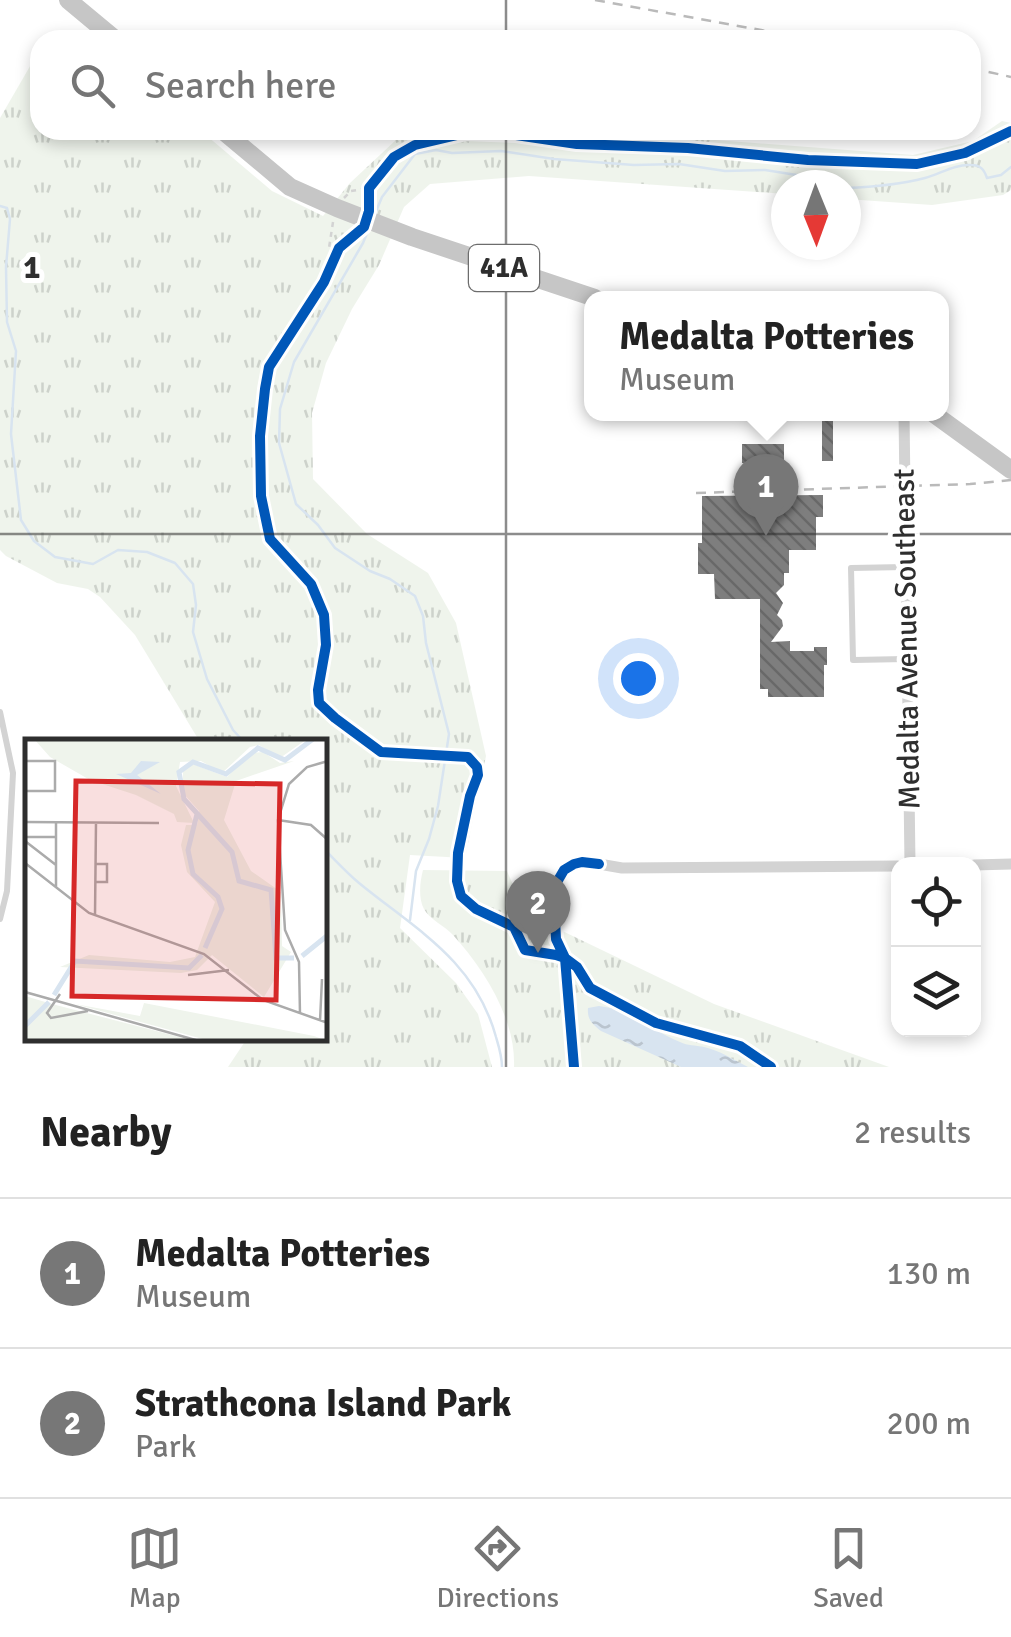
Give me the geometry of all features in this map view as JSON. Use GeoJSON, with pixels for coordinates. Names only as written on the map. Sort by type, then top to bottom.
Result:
{"type":"FeatureCollection","features":[{"type":"Feature","properties":{"kind":"main road"},"geometry":{"type":"LineString","coordinates":[[68,0],[104,30]]}},
{"type":"Feature","properties":{"kind":"main road","name":"41A"},"geometry":{"type":"LineString","coordinates":[[242,140],[290,187],[362,220],[584,294]]}},
{"type":"Feature","properties":{"kind":"main road"},"geometry":{"type":"LineString","coordinates":[[944,421],[1011,470]]}},
{"type":"Feature","properties":{"kind":"street","name":"Medalta Avenue Southeast"},"geometry":{"type":"LineString","coordinates":[[904,421],[910,857]]}},
{"type":"Feature","properties":{"kind":"street"},"geometry":{"type":"LineString","coordinates":[[599,864],[622,868],[891,866]]}},
{"type":"Feature","properties":{"kind":"street"},"geometry":{"type":"LineString","coordinates":[[981,865],[1011,864]]}},
{"type":"Feature","properties":{"kind":"lane"},"geometry":{"type":"LineString","coordinates":[[906,567],[851,568],[853,660],[908,658]]}},
{"type":"Feature","properties":{"kind":"lane"},"geometry":{"type":"LineString","coordinates":[[0,712],[13,773],[0,919]]}},
{"type":"Feature","properties":{"kind":"path"},"geometry":{"type":"LineString","coordinates":[[368,194],[374,182]]}},
{"type":"Feature","properties":{"kind":"path"},"geometry":{"type":"LineString","coordinates":[[329,271],[344,243]]}},
{"type":"Feature","properties":{"kind":"green space"},"geometry":{"type":"Polygon","coordinates":[[[30,66],[30,140],[212,140],[272,191],[323,216],[350,183],[396,140],[716,140],[913,155],[981,140],[981,135],[1002,121],[1011,123],[1011,190],[1003,195],[932,205],[861,200],[861,170],[771,170],[771,193],[529,176],[430,184],[404,207],[379,265],[326,363],[312,413],[313,479],[367,534],[428,573],[456,623],[486,756],[465,858],[410,855],[400,928],[456,983],[478,1014],[492,1067],[228,1067],[245,1042],[328,1042],[328,739],[198,739],[135,635],[100,597],[88,589],[57,583],[0,550],[0,118],[30,66]]]}},
{"type":"Feature","properties":{"kind":"green space"},"geometry":{"type":"Polygon","coordinates":[[[423,870],[507,871],[525,913],[714,1004],[889,1067],[514,1067],[510,1031],[496,996],[453,935],[424,909],[420,895],[423,870]]]}},
{"type":"Feature","properties":{"kind":"water"},"geometry":{"type":"Polygon","coordinates":[[[599,1006],[620,1011],[680,1042],[715,1050],[748,1067],[681,1067],[601,1031],[588,1012],[588,1008],[599,1006]]]}},
{"type":"Feature","properties":{"kind":"building"},"geometry":{"type":"Polygon","coordinates":[[[822,421],[833,421],[833,461],[822,461],[822,421]]]}},
{"type":"Feature","properties":{"kind":"building"},"geometry":{"type":"Polygon","coordinates":[[[742,444],[784,444],[784,462],[742,463],[742,444]]]}},
{"type":"Feature","properties":{"kind":"building"},"geometry":{"type":"Polygon","coordinates":[[[823,495],[823,517],[816,517],[816,550],[789,550],[789,573],[784,573],[784,585],[776,593],[783,603],[777,615],[783,626],[771,642],[790,641],[790,651],[827,647],[824,697],[768,697],[768,689],[760,689],[760,599],[715,599],[714,574],[698,574],[702,496],[823,495]]]}},
{"type":"Feature","properties":{"kind":"waterway"},"geometry":{"type":"LineString","coordinates":[[375,214],[382,197],[415,154],[436,150],[501,151],[634,165],[771,171]]}},
{"type":"Feature","properties":{"kind":"waterway"},"geometry":{"type":"LineString","coordinates":[[861,187],[925,178],[965,165],[979,167],[987,178],[1001,175],[1011,167]]}},
{"type":"Feature","properties":{"kind":"waterway"},"geometry":{"type":"LineString","coordinates":[[0,206],[7,208],[10,219],[7,322],[16,351],[11,434],[21,520],[34,541],[55,557],[93,564],[118,550],[147,552],[175,563],[193,584],[193,632],[207,679],[241,739]]}},
{"type":"Feature","properties":{"kind":"waterway"},"geometry":{"type":"LineString","coordinates":[[370,226],[294,362],[280,409],[279,443],[296,504],[335,548],[415,596],[423,616],[449,734],[438,806],[416,871],[410,920]]}},
{"type":"Feature","properties":{"kind":"waterway"},"geometry":{"type":"LineString","coordinates":[[328,853],[441,948],[458,967],[486,1010],[502,1067]]}},
{"type":"Feature","properties":{"kind":"railway"},"geometry":{"type":"LineString","coordinates":[[595,0],[761,30]]}},
{"type":"Feature","properties":{"kind":"railway"},"geometry":{"type":"LineString","coordinates":[[981,70],[1011,77]]}},
{"type":"Feature","properties":{"kind":"railway"},"geometry":{"type":"LineString","coordinates":[[696,493],[1011,480]]}},
{"type":"Feature","properties":{"kind":"cycle path"},"geometry":{"type":"LineString","coordinates":[[550,140],[808,160],[917,164],[965,153],[1011,131]]}},
{"type":"Feature","properties":{"kind":"cycle path"},"geometry":{"type":"LineString","coordinates":[[436,140],[415,145],[394,157],[369,188],[364,227],[339,248],[324,282],[269,367],[260,436],[261,496],[270,539],[311,584],[324,615],[326,645],[319,703],[381,752],[468,757],[477,767],[458,853],[461,896],[476,909],[514,927],[525,950],[565,958],[574,1067]]}},
{"type":"Feature","properties":{"kind":"cycle path"},"geometry":{"type":"LineString","coordinates":[[599,864],[582,862],[564,870],[554,899],[556,939],[565,958],[577,967],[590,988],[656,1023],[740,1046],[771,1067]]}},
{"type":"Feature","properties":{"kind":"place","name":"Medalta Potteries"},"geometry":{"type":"Point","coordinates":[766,536]}},
{"type":"Feature","properties":{"kind":"place","name":"Strathcona Island Park"},"geometry":{"type":"Point","coordinates":[538,953]}}]}
